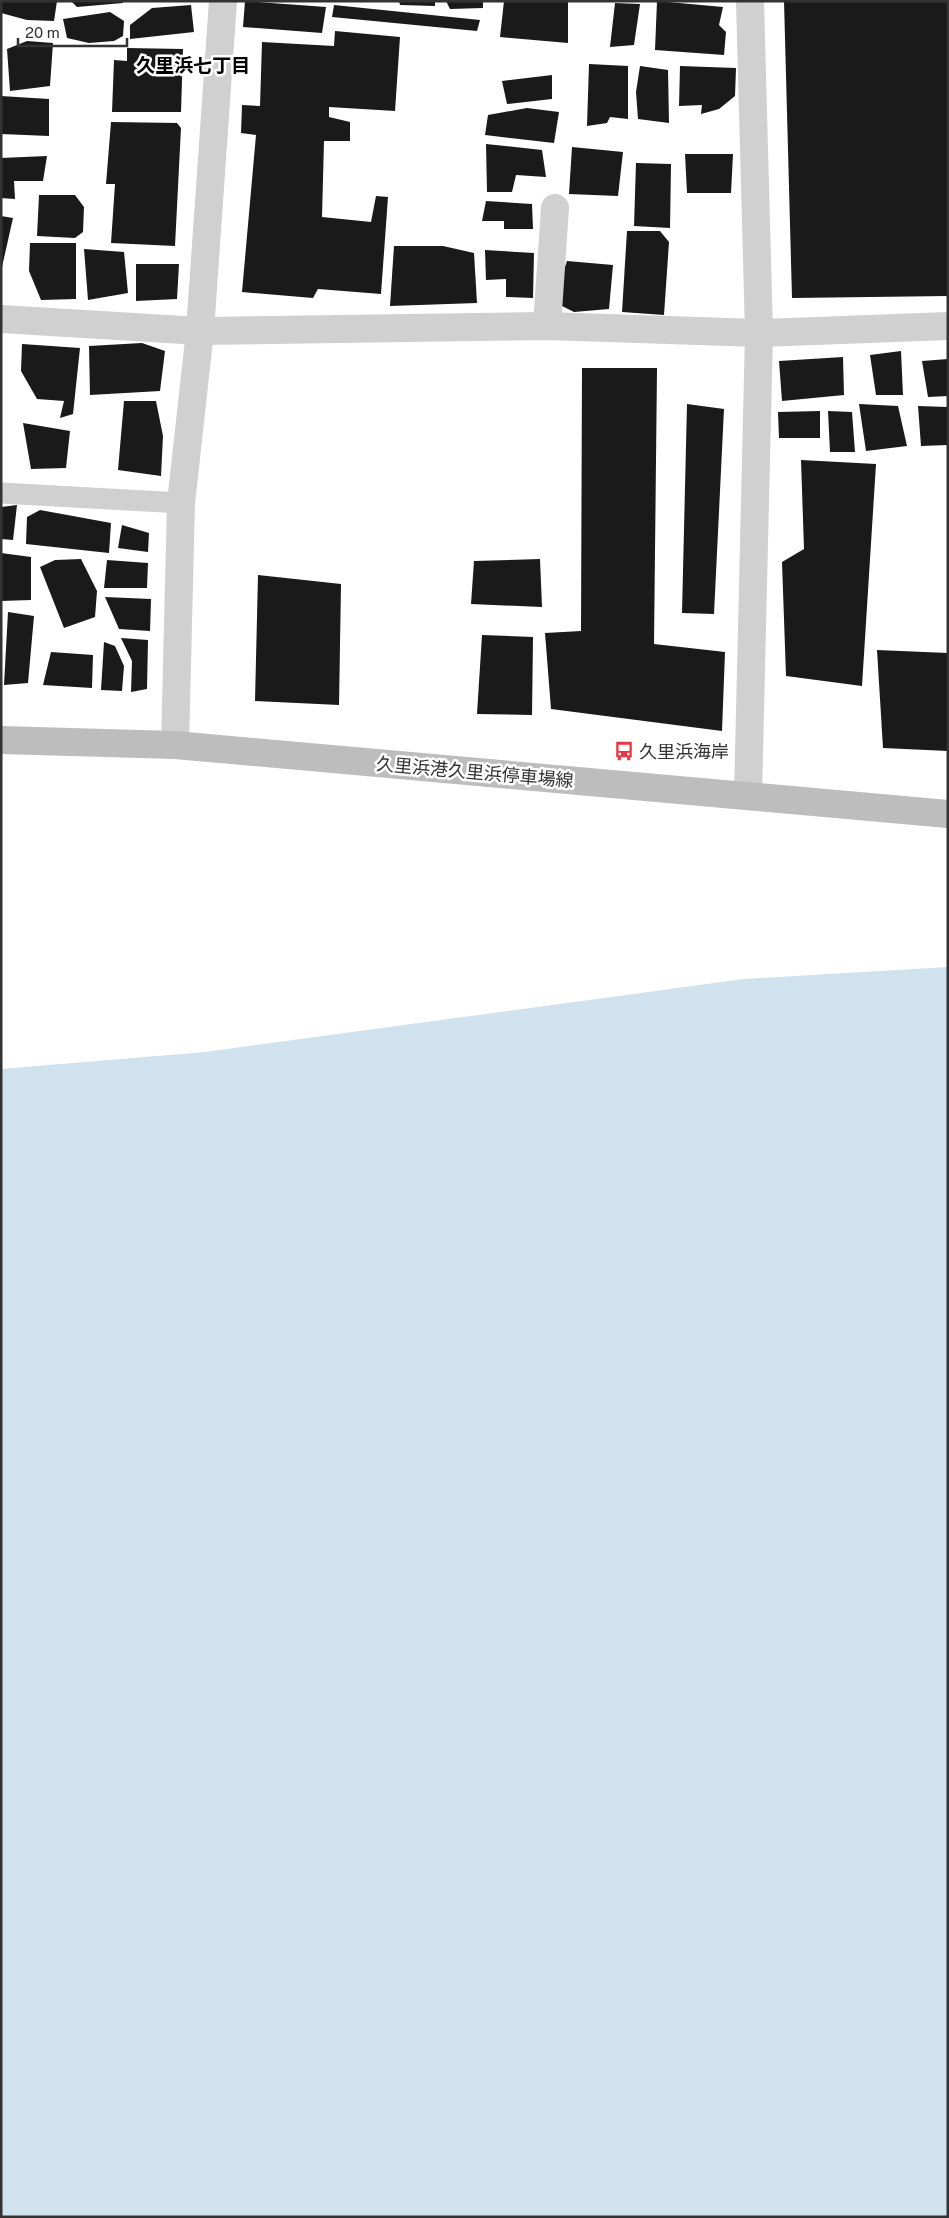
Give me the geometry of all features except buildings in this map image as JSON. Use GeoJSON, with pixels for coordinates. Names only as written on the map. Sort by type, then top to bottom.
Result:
{"type":"FeatureCollection","features":[{"type":"Feature","properties":{"kind":"main road","name":"久里浜港久里浜停車場線"},"geometry":{"type":"LineString","coordinates":[[1,740],[175,745],[948,814]]}},
{"type":"Feature","properties":{"kind":"street"},"geometry":{"type":"LineString","coordinates":[[175,745],[181,504],[200,330],[223,1]]}},
{"type":"Feature","properties":{"kind":"street"},"geometry":{"type":"LineString","coordinates":[[748,796],[758,334],[750,1]]}},
{"type":"Feature","properties":{"kind":"street"},"geometry":{"type":"LineString","coordinates":[[547,326],[556,208]]}},
{"type":"Feature","properties":{"kind":"street"},"geometry":{"type":"LineString","coordinates":[[1,319],[200,330],[547,326],[758,334],[948,326]]}},
{"type":"Feature","properties":{"kind":"lane"},"geometry":{"type":"LineString","coordinates":[[1,493],[181,504]]}},
{"type":"Feature","properties":{"kind":"water"},"geometry":{"type":"Polygon","coordinates":[[[948,967],[948,2217],[1,2217],[1,1069],[205,1052],[744,979],[948,967]]]}},
{"type":"Feature","properties":{"kind":"place","name":"久里浜海岸"},"geometry":{"type":"Point","coordinates":[624,751]}},
{"type":"Feature","properties":{"kind":"district","name":"久里浜七丁目"},"geometry":{"type":"Point","coordinates":[193,65]}}]}
